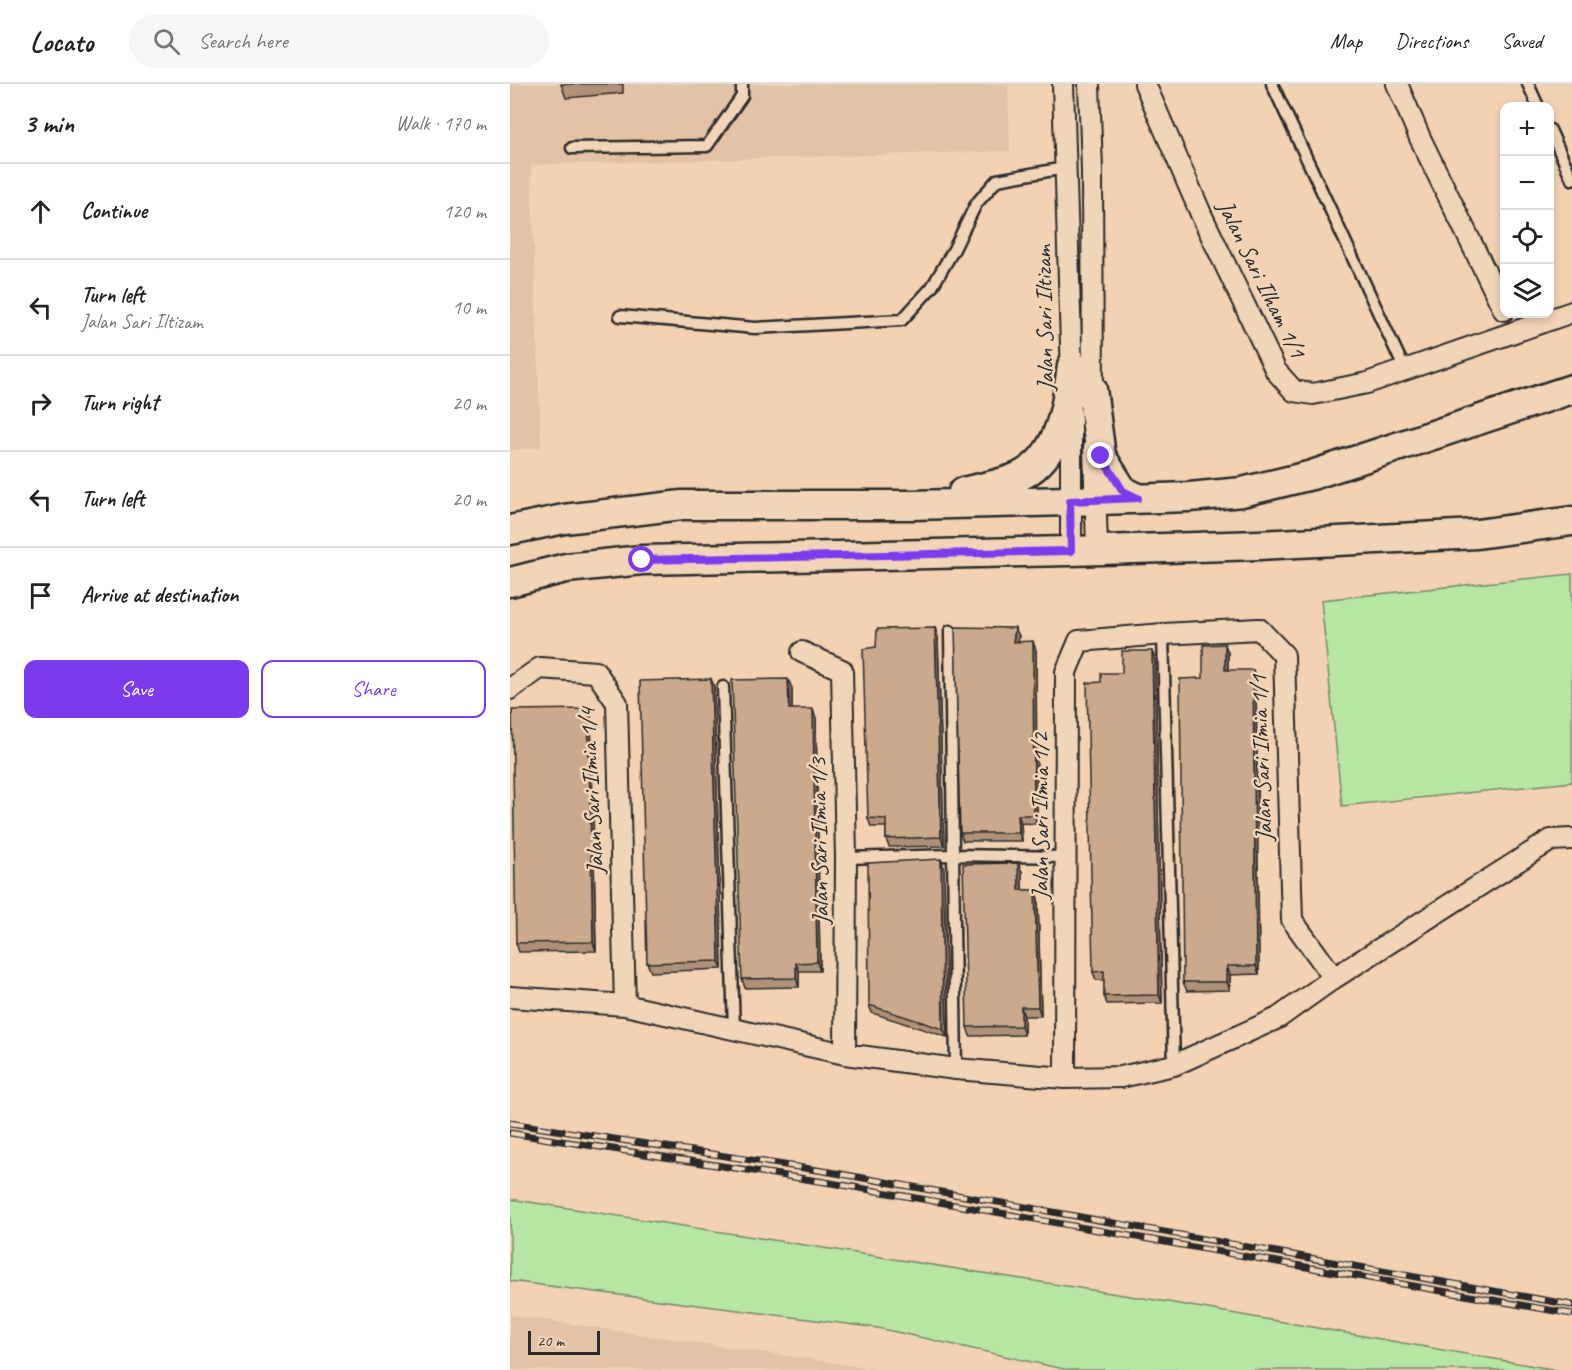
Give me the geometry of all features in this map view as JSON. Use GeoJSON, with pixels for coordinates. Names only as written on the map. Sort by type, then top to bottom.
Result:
{"type":"FeatureCollection","features":[{"type":"Feature","properties":{"kind":"street","name":"Jalan Sari Iltizam"},"geometry":{"type":"LineString","coordinates":[[1063,84],[1072,366],[1083,501],[1084,550]]}},
{"type":"Feature","properties":{"kind":"street","name":"Jalan Sari Iltizam"},"geometry":{"type":"LineString","coordinates":[[1083,501],[1092,389],[1092,170],[1089,84]]}},
{"type":"Feature","properties":{"kind":"street","name":"Jalan Sari Ilham 1/1"},"geometry":{"type":"LineString","coordinates":[[1145,84],[1201,214],[1271,361],[1276,371],[1294,391],[1313,394],[1367,384],[1572,312]]}},
{"type":"Feature","properties":{"kind":"street"},"geometry":{"type":"LineString","coordinates":[[1397,84],[1420,138],[1500,302]]}},
{"type":"Feature","properties":{"kind":"street"},"geometry":{"type":"LineString","coordinates":[[1508,318],[1515,332]]}},
{"type":"Feature","properties":{"kind":"street"},"geometry":{"type":"LineString","coordinates":[[911,505],[1014,479],[1037,465],[1054,445],[1067,405],[1072,366]]}},
{"type":"Feature","properties":{"kind":"street"},"geometry":{"type":"LineString","coordinates":[[1092,389],[1101,456],[1123,491],[1138,498]]}},
{"type":"Feature","properties":{"kind":"street"},"geometry":{"type":"LineString","coordinates":[[510,530],[564,519],[682,505],[911,505],[1189,497],[1242,492],[1312,476],[1572,389]]}},
{"type":"Feature","properties":{"kind":"street"},"geometry":{"type":"LineString","coordinates":[[510,582],[566,568],[642,560],[1258,544],[1477,534],[1572,521]]}},
{"type":"Feature","properties":{"kind":"street","name":"Jalan Sari Ilmia 1/1"},"geometry":{"type":"LineString","coordinates":[[1163,633],[1259,629],[1284,655],[1292,920],[1334,978]]}},
{"type":"Feature","properties":{"kind":"street","name":"Jalan Sari Ilmia 1/2"},"geometry":{"type":"LineString","coordinates":[[1065,1078],[1066,672],[1079,641],[1163,633]]}},
{"type":"Feature","properties":{"kind":"street","name":"Jalan Sari Ilmia 1/3"},"geometry":{"type":"LineString","coordinates":[[802,652],[842,670],[846,858],[845,1054]]}},
{"type":"Feature","properties":{"kind":"street","name":"Jalan Sari Ilmia 1/4"},"geometry":{"type":"LineString","coordinates":[[510,689],[540,668],[596,672],[617,703],[626,1005]]}},
{"type":"Feature","properties":{"kind":"street"},"geometry":{"type":"LineString","coordinates":[[510,997],[626,1005],[845,1054],[956,1069],[1065,1078],[1121,1077],[1174,1065],[1278,1018],[1334,978],[1551,840],[1572,839]]}},
{"type":"Feature","properties":{"kind":"lane"},"geometry":{"type":"LineString","coordinates":[[572,148],[707,146],[742,96],[742,84]]}},
{"type":"Feature","properties":{"kind":"lane"},"geometry":{"type":"LineString","coordinates":[[1272,84],[1405,370]]}},
{"type":"Feature","properties":{"kind":"lane"},"geometry":{"type":"LineString","coordinates":[[1528,84],[1536,102]]}},
{"type":"Feature","properties":{"kind":"lane"},"geometry":{"type":"LineString","coordinates":[[1554,139],[1572,179]]}},
{"type":"Feature","properties":{"kind":"lane"},"geometry":{"type":"LineString","coordinates":[[621,316],[755,328],[902,320],[932,287],[976,204],[997,180],[1065,168]]}},
{"type":"Feature","properties":{"kind":"lane"},"geometry":{"type":"LineString","coordinates":[[950,631],[956,1069]]}},
{"type":"Feature","properties":{"kind":"lane"},"geometry":{"type":"LineString","coordinates":[[1163,633],[1174,1065]]}},
{"type":"Feature","properties":{"kind":"lane"},"geometry":{"type":"LineString","coordinates":[[723,687],[734,1030]]}},
{"type":"Feature","properties":{"kind":"lane"},"geometry":{"type":"LineString","coordinates":[[846,858],[953,855],[1066,857]]}},
{"type":"Feature","properties":{"kind":"shaded area"},"geometry":{"type":"Polygon","coordinates":[[[510,84],[1008,84],[1010,151],[531,165],[541,447],[510,450],[510,84]]]}},
{"type":"Feature","properties":{"kind":"shaded area"},"geometry":{"type":"Polygon","coordinates":[[[510,1315],[881,1370],[510,1370],[510,1315]]]}},
{"type":"Feature","properties":{"kind":"green space"},"geometry":{"type":"Polygon","coordinates":[[[1572,574],[1572,782],[1342,806],[1321,600],[1572,574]]]}},
{"type":"Feature","properties":{"kind":"green space"},"geometry":{"type":"Polygon","coordinates":[[[510,1199],[1168,1302],[1557,1370],[1068,1370],[878,1328],[510,1281],[510,1199]]]}},
{"type":"Feature","properties":{"kind":"building"},"geometry":{"type":"Polygon","coordinates":[[[955,627],[1015,628],[1013,642],[1033,641],[1034,815],[1018,815],[1019,833],[960,833],[955,627]]]}},
{"type":"Feature","properties":{"kind":"building"},"geometry":{"type":"Polygon","coordinates":[[[935,628],[941,837],[886,839],[886,819],[868,818],[863,649],[876,647],[877,629],[935,628]]]}},
{"type":"Feature","properties":{"kind":"building"},"geometry":{"type":"Polygon","coordinates":[[[1225,644],[1225,670],[1253,670],[1256,966],[1227,966],[1227,982],[1183,982],[1180,679],[1203,678],[1203,645],[1225,644]]]}},
{"type":"Feature","properties":{"kind":"building"},"geometry":{"type":"Polygon","coordinates":[[[1122,651],[1152,651],[1159,995],[1104,996],[1104,971],[1093,972],[1087,683],[1101,682],[1101,673],[1122,673],[1122,651]]]}},
{"type":"Feature","properties":{"kind":"building"},"geometry":{"type":"Polygon","coordinates":[[[711,679],[719,961],[647,963],[640,681],[711,679]]]}},
{"type":"Feature","properties":{"kind":"building"},"geometry":{"type":"Polygon","coordinates":[[[788,679],[789,709],[813,709],[817,962],[796,963],[796,978],[742,979],[732,680],[788,679]]]}},
{"type":"Feature","properties":{"kind":"building"},"geometry":{"type":"Polygon","coordinates":[[[588,709],[593,942],[516,943],[512,710],[588,709]]]}},
{"type":"Feature","properties":{"kind":"building"},"geometry":{"type":"Polygon","coordinates":[[[941,859],[943,1029],[869,1005],[868,863],[941,859]]]}},
{"type":"Feature","properties":{"kind":"building"},"geometry":{"type":"Polygon","coordinates":[[[1018,863],[1019,890],[1035,890],[1038,1007],[1021,1007],[1021,1026],[967,1027],[963,864],[1018,863]]]}},
{"type":"Feature","properties":{"kind":"railway"},"geometry":{"type":"LineString","coordinates":[[510,1123],[830,1172],[1572,1305]]}},
{"type":"Feature","properties":{"kind":"railway"},"geometry":{"type":"LineString","coordinates":[[510,1133],[831,1183],[1572,1314]]}},
{"type":"Feature","properties":{"kind":"route"},"geometry":{"type":"LineString","coordinates":[[642,560],[1071,551],[1070,501],[1138,498],[1123,491],[1101,456]]}}]}
